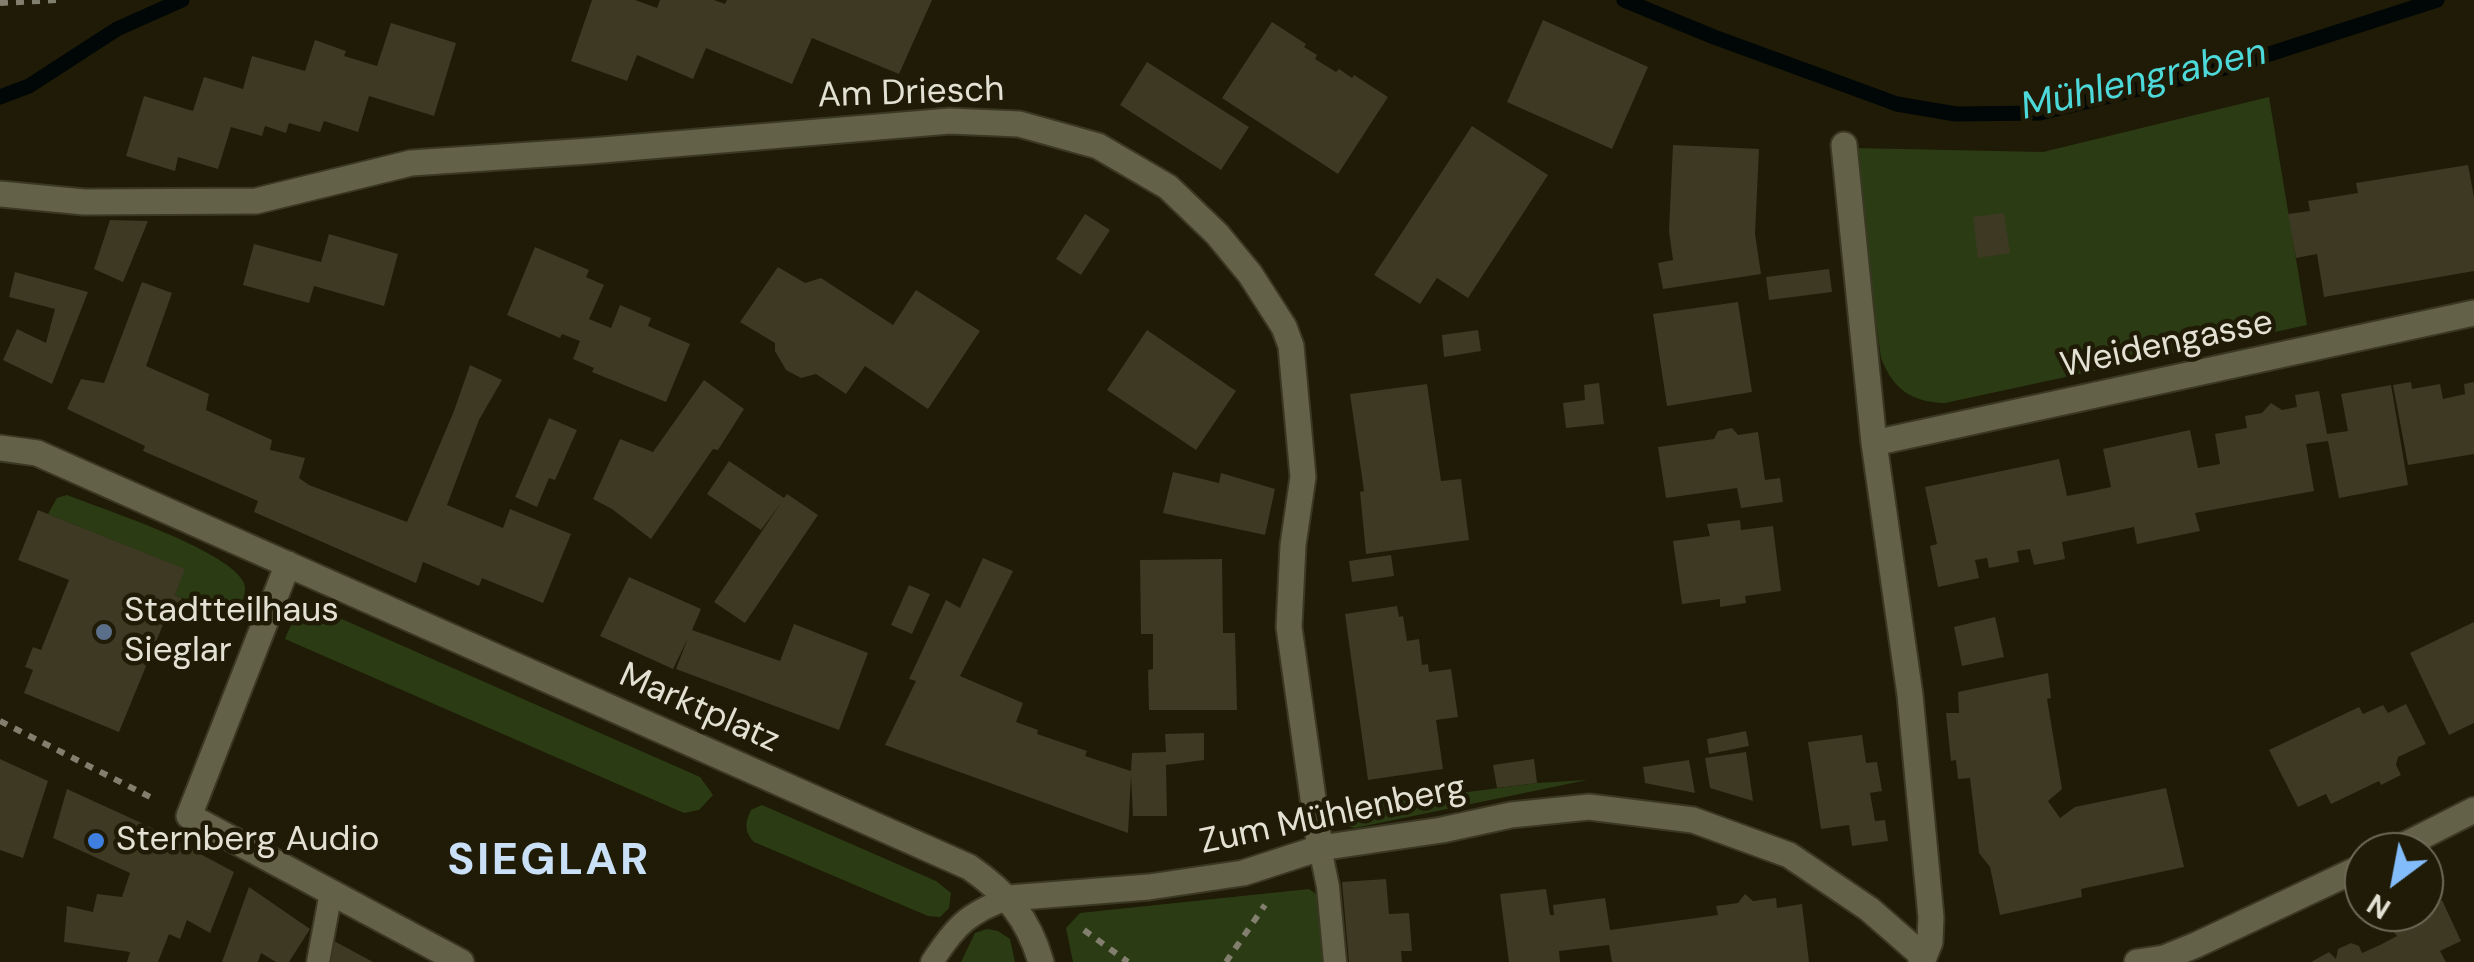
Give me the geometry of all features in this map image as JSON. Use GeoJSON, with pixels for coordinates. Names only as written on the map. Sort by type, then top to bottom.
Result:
{"type":"FeatureCollection","features":[{"type":"Feature","properties":{"kind":"street","name":"Am Driesch"},"geometry":{"type":"LineString","coordinates":[[0,194],[84,202],[256,202],[411,163],[950,120],[1019,124],[1098,146],[1168,187],[1217,234],[1250,274],[1284,327],[1291,346],[1303,477],[1293,545],[1289,626],[1320,848]]}},
{"type":"Feature","properties":{"kind":"street"},"geometry":{"type":"LineString","coordinates":[[1844,145],[1874,443],[1910,696],[1931,917],[1930,942],[1922,960]]}},
{"type":"Feature","properties":{"kind":"street","name":"Weidengasse"},"geometry":{"type":"LineString","coordinates":[[1874,443],[2474,312]]}},
{"type":"Feature","properties":{"kind":"street","name":"Marktplatz"},"geometry":{"type":"LineString","coordinates":[[0,448],[37,453],[969,867],[1009,898],[1032,934],[1040,962]]}},
{"type":"Feature","properties":{"kind":"street"},"geometry":{"type":"LineString","coordinates":[[288,564],[188,816],[461,962]]}},
{"type":"Feature","properties":{"kind":"street","name":"Zum Mühlenberg"},"geometry":{"type":"LineString","coordinates":[[1009,898],[1149,887],[1269,867],[1320,848],[1589,807],[1693,820],[1790,855],[1869,909],[1922,960]]}},
{"type":"Feature","properties":{"kind":"street"},"geometry":{"type":"LineString","coordinates":[[2431,832],[2474,810]]}},
{"type":"Feature","properties":{"kind":"street"},"geometry":{"type":"LineString","coordinates":[[2137,962],[2164,958],[2196,945],[2344,875]]}},
{"type":"Feature","properties":{"kind":"lane"},"geometry":{"type":"LineString","coordinates":[[1320,848],[1335,962]]}},
{"type":"Feature","properties":{"kind":"lane"},"geometry":{"type":"LineString","coordinates":[[318,962],[331,892]]}},
{"type":"Feature","properties":{"kind":"lane"},"geometry":{"type":"LineString","coordinates":[[932,962],[955,927],[979,909],[1009,898]]}},
{"type":"Feature","properties":{"kind":"path"},"geometry":{"type":"LineString","coordinates":[[0,3],[57,0]]}},
{"type":"Feature","properties":{"kind":"path"},"geometry":{"type":"LineString","coordinates":[[0,721],[188,816]]}},
{"type":"Feature","properties":{"kind":"path"},"geometry":{"type":"LineString","coordinates":[[1226,962],[1274,892],[1269,867]]}},
{"type":"Feature","properties":{"kind":"green space"},"geometry":{"type":"Polygon","coordinates":[[[2269,97],[2307,325],[1945,403],[1913,396],[1891,378],[1881,358],[1853,148],[2043,152],[2269,97]]]}},
{"type":"Feature","properties":{"kind":"green space"},"geometry":{"type":"Polygon","coordinates":[[[67,495],[189,544],[232,569],[243,581],[245,590],[236,619],[175,595],[184,569],[48,514],[57,498],[67,495]]]}},
{"type":"Feature","properties":{"kind":"green space"},"geometry":{"type":"Polygon","coordinates":[[[319,609],[700,777],[713,795],[699,810],[684,813],[285,639],[297,618],[319,609]]]}},
{"type":"Feature","properties":{"kind":"green space"},"geometry":{"type":"Polygon","coordinates":[[[1587,780],[1355,828],[1344,825],[1337,809],[1537,783],[1587,780]]]}},
{"type":"Feature","properties":{"kind":"green space"},"geometry":{"type":"Polygon","coordinates":[[[762,805],[936,881],[951,893],[949,908],[940,917],[928,916],[754,842],[747,830],[748,819],[751,810],[762,805]]]}},
{"type":"Feature","properties":{"kind":"green space"},"geometry":{"type":"Polygon","coordinates":[[[1309,889],[1319,896],[1325,962],[1073,962],[1066,928],[1080,913],[1309,889]]]}},
{"type":"Feature","properties":{"kind":"green space"},"geometry":{"type":"Polygon","coordinates":[[[987,929],[1010,939],[1015,962],[961,962],[975,933],[987,929]]]}},
{"type":"Feature","properties":{"kind":"building"},"geometry":{"type":"Polygon","coordinates":[[[592,0],[635,0],[657,8],[660,0],[714,0],[725,4],[727,0],[932,0],[899,74],[812,38],[792,84],[706,48],[693,79],[637,55],[627,81],[571,61],[592,0]]]}},
{"type":"Feature","properties":{"kind":"building"},"geometry":{"type":"Polygon","coordinates":[[[1543,20],[1648,67],[1612,149],[1507,102],[1543,20]]]}},
{"type":"Feature","properties":{"kind":"building"},"geometry":{"type":"Polygon","coordinates":[[[1272,22],[1306,44],[1304,47],[1317,55],[1315,59],[1336,72],[1339,69],[1352,78],[1354,75],[1388,97],[1338,174],[1222,98],[1272,22]]]}},
{"type":"Feature","properties":{"kind":"building"},"geometry":{"type":"Polygon","coordinates":[[[391,23],[456,43],[434,116],[369,96],[358,132],[324,121],[320,132],[289,123],[286,133],[265,126],[262,136],[231,127],[218,169],[178,157],[175,171],[126,156],[144,96],[193,111],[204,77],[243,89],[252,56],[305,71],[315,40],[346,51],[344,56],[377,66],[391,23]]]}},
{"type":"Feature","properties":{"kind":"building"},"geometry":{"type":"Polygon","coordinates":[[[1147,62],[1249,127],[1221,170],[1120,105],[1147,62]]]}},
{"type":"Feature","properties":{"kind":"building"},"geometry":{"type":"Polygon","coordinates":[[[1472,126],[1548,175],[1468,298],[1437,278],[1420,304],[1374,275],[1472,126]]]}},
{"type":"Feature","properties":{"kind":"building"},"geometry":{"type":"Polygon","coordinates":[[[1673,145],[1759,149],[1755,234],[1761,274],[1663,289],[1658,263],[1673,260],[1669,231],[1673,145]]]}},
{"type":"Feature","properties":{"kind":"building"},"geometry":{"type":"Polygon","coordinates":[[[2468,165],[2474,197],[2474,271],[2324,297],[2317,254],[2296,258],[2288,214],[2310,211],[2308,201],[2358,193],[2356,183],[2468,165]]]}},
{"type":"Feature","properties":{"kind":"building"},"geometry":{"type":"Polygon","coordinates":[[[2004,213],[2010,253],[1978,258],[1973,217],[2004,213]]]}},
{"type":"Feature","properties":{"kind":"building"},"geometry":{"type":"Polygon","coordinates":[[[1085,214],[1110,230],[1081,275],[1056,259],[1085,214]]]}},
{"type":"Feature","properties":{"kind":"building"},"geometry":{"type":"Polygon","coordinates":[[[110,220],[148,221],[123,282],[94,269],[110,220]]]}},
{"type":"Feature","properties":{"kind":"building"},"geometry":{"type":"Polygon","coordinates":[[[329,234],[398,254],[384,306],[314,286],[309,303],[243,285],[254,244],[321,262],[329,234]]]}},
{"type":"Feature","properties":{"kind":"building"},"geometry":{"type":"Polygon","coordinates":[[[535,247],[589,270],[586,277],[604,285],[589,319],[611,328],[620,305],[651,318],[648,326],[690,344],[666,402],[592,372],[594,368],[573,359],[580,341],[562,334],[560,338],[507,315],[535,247]]]}},
{"type":"Feature","properties":{"kind":"building"},"geometry":{"type":"Polygon","coordinates":[[[778,267],[805,283],[821,278],[893,325],[916,290],[980,331],[928,409],[865,366],[846,394],[816,374],[801,378],[786,370],[775,351],[775,343],[740,322],[778,267]]]}},
{"type":"Feature","properties":{"kind":"building"},"geometry":{"type":"Polygon","coordinates":[[[1829,269],[1832,292],[1769,300],[1766,277],[1829,269]]]}},
{"type":"Feature","properties":{"kind":"building"},"geometry":{"type":"Polygon","coordinates":[[[15,272],[88,292],[52,384],[3,360],[17,329],[46,343],[55,309],[9,297],[15,272]]]}},
{"type":"Feature","properties":{"kind":"building"},"geometry":{"type":"Polygon","coordinates":[[[142,282],[172,293],[146,366],[209,394],[206,410],[272,440],[270,450],[305,458],[299,478],[309,485],[407,522],[470,365],[502,380],[479,420],[447,505],[503,528],[510,509],[571,534],[543,603],[482,578],[479,586],[423,562],[416,583],[254,512],[258,501],[143,451],[145,446],[67,409],[81,379],[104,383],[142,282]]]}},
{"type":"Feature","properties":{"kind":"building"},"geometry":{"type":"Polygon","coordinates":[[[1738,302],[1752,392],[1667,406],[1653,314],[1738,302]]]}},
{"type":"Feature","properties":{"kind":"building"},"geometry":{"type":"Polygon","coordinates":[[[1147,330],[1236,391],[1196,450],[1107,390],[1147,330]]]}},
{"type":"Feature","properties":{"kind":"building"},"geometry":{"type":"Polygon","coordinates":[[[1478,330],[1481,351],[1444,357],[1442,335],[1478,330]]]}},
{"type":"Feature","properties":{"kind":"building"},"geometry":{"type":"Polygon","coordinates":[[[704,380],[744,409],[651,539],[593,499],[620,439],[653,452],[704,380]]]}},
{"type":"Feature","properties":{"kind":"building"},"geometry":{"type":"Polygon","coordinates":[[[2411,382],[2412,389],[2440,384],[2443,399],[2465,394],[2464,384],[2474,382],[2474,454],[2408,465],[2393,385],[2411,382]]]}},
{"type":"Feature","properties":{"kind":"building"},"geometry":{"type":"Polygon","coordinates":[[[1599,383],[1604,424],[1566,428],[1563,403],[1585,400],[1584,385],[1599,383]]]}},
{"type":"Feature","properties":{"kind":"building"},"geometry":{"type":"Polygon","coordinates":[[[1427,384],[1441,481],[1461,479],[1469,540],[1366,554],[1360,492],[1364,491],[1350,394],[1427,384]]]}},
{"type":"Feature","properties":{"kind":"building"},"geometry":{"type":"Polygon","coordinates":[[[2391,385],[2408,485],[2339,498],[2328,441],[2306,444],[2314,491],[2195,513],[2200,531],[2137,544],[2134,527],[2062,542],[2065,559],[2034,565],[2030,549],[2017,551],[2019,562],[1989,568],[1987,558],[1975,560],[1979,578],[1938,587],[1930,546],[1937,544],[1925,487],[2059,459],[2067,496],[2088,492],[2111,487],[2103,449],[2190,430],[2198,468],[2220,464],[2215,434],[2247,428],[2245,416],[2262,413],[2271,403],[2282,410],[2297,407],[2295,395],[2319,391],[2327,434],[2348,431],[2341,394],[2391,385]]]}},
{"type":"Feature","properties":{"kind":"building"},"geometry":{"type":"Polygon","coordinates":[[[549,418],[577,430],[555,480],[549,478],[537,507],[515,497],[549,418]]]}},
{"type":"Feature","properties":{"kind":"building"},"geometry":{"type":"Polygon","coordinates":[[[1732,428],[1738,435],[1758,432],[1765,480],[1780,478],[1783,502],[1741,508],[1737,488],[1666,498],[1658,447],[1714,439],[1718,431],[1732,428]]]}},
{"type":"Feature","properties":{"kind":"building"},"geometry":{"type":"Polygon","coordinates":[[[729,461],[784,498],[787,494],[818,515],[745,623],[714,602],[781,503],[761,530],[707,494],[729,461]]]}},
{"type":"Feature","properties":{"kind":"building"},"geometry":{"type":"Polygon","coordinates":[[[1173,472],[1219,483],[1221,473],[1275,489],[1265,535],[1163,513],[1173,472]]]}},
{"type":"Feature","properties":{"kind":"building","name":"Stadtteilhaus Sieglar"},"geometry":{"type":"Polygon","coordinates":[[[38,510],[185,569],[175,595],[182,598],[174,618],[167,615],[119,732],[24,693],[33,670],[25,667],[33,647],[41,650],[69,580],[18,560],[38,510]]]}},
{"type":"Feature","properties":{"kind":"building"},"geometry":{"type":"Polygon","coordinates":[[[1740,520],[1741,530],[1773,526],[1781,591],[1745,596],[1746,603],[1720,607],[1720,599],[1682,604],[1673,541],[1710,536],[1707,524],[1740,520]]]}},
{"type":"Feature","properties":{"kind":"building"},"geometry":{"type":"Polygon","coordinates":[[[1391,555],[1394,576],[1352,582],[1349,561],[1391,555]]]}},
{"type":"Feature","properties":{"kind":"building"},"geometry":{"type":"Polygon","coordinates":[[[983,558],[1013,571],[960,676],[1023,703],[1016,722],[1038,730],[1037,734],[1131,771],[1132,753],[1166,752],[1165,734],[1204,733],[1204,760],[1166,765],[1167,816],[1133,816],[1131,776],[1128,833],[885,745],[916,681],[909,679],[946,600],[960,608],[983,558]]]}},
{"type":"Feature","properties":{"kind":"building"},"geometry":{"type":"Polygon","coordinates":[[[1222,559],[1223,633],[1235,633],[1237,710],[1149,710],[1148,670],[1153,669],[1153,634],[1141,634],[1140,560],[1222,559]]]}},
{"type":"Feature","properties":{"kind":"building"},"geometry":{"type":"Polygon","coordinates":[[[629,577],[701,609],[692,630],[780,661],[794,624],[868,653],[839,730],[676,669],[688,638],[673,669],[600,636],[629,577]]]}},
{"type":"Feature","properties":{"kind":"building"},"geometry":{"type":"Polygon","coordinates":[[[909,585],[930,594],[912,634],[891,625],[909,585]]]}},
{"type":"Feature","properties":{"kind":"building"},"geometry":{"type":"Polygon","coordinates":[[[1397,606],[1399,617],[1403,616],[1407,641],[1419,639],[1422,665],[1428,664],[1429,672],[1451,669],[1458,717],[1436,720],[1443,769],[1368,780],[1345,614],[1397,606]]]}},
{"type":"Feature","properties":{"kind":"building"},"geometry":{"type":"Polygon","coordinates":[[[1995,617],[2004,657],[1962,666],[1954,627],[1995,617]]]}},
{"type":"Feature","properties":{"kind":"building"},"geometry":{"type":"Polygon","coordinates":[[[2474,622],[2474,723],[2449,735],[2410,653],[2474,622]]]}},
{"type":"Feature","properties":{"kind":"building"},"geometry":{"type":"Polygon","coordinates":[[[2048,673],[2051,698],[2047,699],[2062,789],[2048,801],[2060,818],[2075,807],[2166,788],[2184,867],[2081,889],[2082,897],[2000,915],[1990,867],[1979,853],[1970,778],[1958,779],[1956,760],[1951,761],[1946,713],[1959,713],[1958,692],[2048,673]]]}},
{"type":"Feature","properties":{"kind":"building"},"geometry":{"type":"Polygon","coordinates":[[[2406,704],[2426,744],[2398,757],[2396,765],[2401,775],[2331,804],[2326,794],[2298,807],[2269,750],[2359,707],[2363,714],[2383,705],[2388,713],[2406,704]]]}},
{"type":"Feature","properties":{"kind":"building"},"geometry":{"type":"Polygon","coordinates":[[[1746,731],[1749,746],[1709,754],[1707,739],[1746,731]]]}},
{"type":"Feature","properties":{"kind":"building"},"geometry":{"type":"Polygon","coordinates":[[[1862,735],[1866,763],[1877,762],[1882,791],[1870,793],[1875,821],[1885,820],[1888,841],[1852,846],[1849,825],[1821,829],[1808,742],[1862,735]]]}},
{"type":"Feature","properties":{"kind":"building"},"geometry":{"type":"Polygon","coordinates":[[[1746,752],[1753,801],[1710,788],[1705,758],[1746,752]]]}},
{"type":"Feature","properties":{"kind":"building"},"geometry":{"type":"Polygon","coordinates":[[[0,759],[48,781],[23,858],[0,850],[0,759]]]}},
{"type":"Feature","properties":{"kind":"building"},"geometry":{"type":"Polygon","coordinates":[[[1534,759],[1537,783],[1497,788],[1493,765],[1534,759]]]}},
{"type":"Feature","properties":{"kind":"building"},"geometry":{"type":"Polygon","coordinates":[[[1689,760],[1695,793],[1645,783],[1643,767],[1689,760]]]}},
{"type":"Feature","properties":{"kind":"building"},"geometry":{"type":"Polygon","coordinates":[[[67,789],[234,872],[210,933],[187,920],[180,939],[169,934],[158,962],[127,962],[130,952],[64,942],[67,906],[93,912],[97,894],[122,897],[130,873],[53,838],[67,789]]]}},
{"type":"Feature","properties":{"kind":"building"},"geometry":{"type":"Polygon","coordinates":[[[1386,879],[1389,914],[1409,913],[1412,951],[1401,951],[1402,962],[1349,962],[1342,882],[1386,879]]]}},
{"type":"Feature","properties":{"kind":"building"},"geometry":{"type":"Polygon","coordinates":[[[249,887],[310,929],[289,962],[276,962],[261,953],[258,962],[222,962],[249,887]]]}},
{"type":"Feature","properties":{"kind":"building"},"geometry":{"type":"Polygon","coordinates":[[[1546,889],[1550,915],[1554,915],[1553,905],[1605,898],[1610,930],[1718,915],[1716,906],[1738,903],[1745,894],[1753,901],[1776,898],[1777,908],[1802,904],[1809,962],[1612,962],[1609,945],[1559,951],[1560,962],[1509,962],[1500,894],[1546,889]]]}},
{"type":"Feature","properties":{"kind":"building"},"geometry":{"type":"Polygon","coordinates":[[[2444,904],[2461,941],[2440,951],[2446,962],[2311,962],[2329,952],[2336,959],[2338,949],[2351,943],[2359,946],[2362,953],[2397,936],[2394,932],[2444,932],[2444,904]]]}},
{"type":"Feature","properties":{"kind":"building"},"geometry":{"type":"Polygon","coordinates":[[[334,941],[373,962],[328,962],[334,941]]]}},
{"type":"Feature","properties":{"kind":"waterway","name":"Mühlengraben"},"geometry":{"type":"LineString","coordinates":[[0,97],[29,86],[117,29],[182,0]]}},
{"type":"Feature","properties":{"kind":"waterway","name":"Mühlengraben"},"geometry":{"type":"LineString","coordinates":[[1624,0],[1897,104],[1956,114],[2040,113],[2229,67],[2437,0]]}},
{"type":"Feature","properties":{"kind":"place","name":"Stadtteilhaus Sieglar"},"geometry":{"type":"Point","coordinates":[104,632]}},
{"type":"Feature","properties":{"kind":"place","name":"Sternberg Audio"},"geometry":{"type":"Point","coordinates":[96,841]}},
{"type":"Feature","properties":{"kind":"district","name":"SIEGLAR"},"geometry":{"type":"Point","coordinates":[549,862]}}]}
